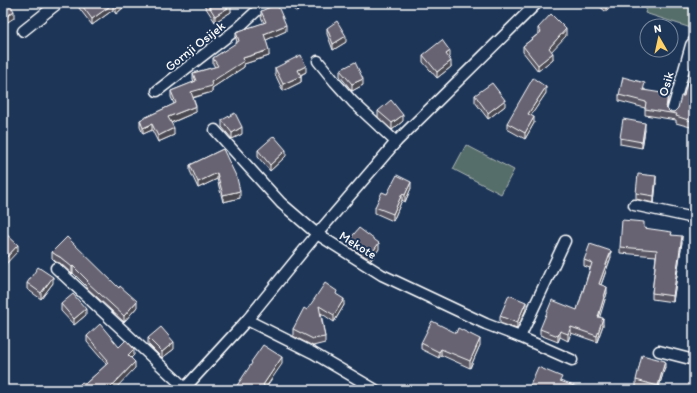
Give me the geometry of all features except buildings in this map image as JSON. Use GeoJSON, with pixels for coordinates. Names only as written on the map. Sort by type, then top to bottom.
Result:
{"type":"FeatureCollection","features":[{"type":"Feature","properties":{"kind":"street"},"geometry":{"type":"LineString","coordinates":[[23,30],[58,3]]}},
{"type":"Feature","properties":{"kind":"street","name":"Gornji Osijek"},"geometry":{"type":"LineString","coordinates":[[157,91],[237,29],[265,3]]}},
{"type":"Feature","properties":{"kind":"street"},"geometry":{"type":"LineString","coordinates":[[56,268],[184,389],[247,320],[317,234],[396,142],[536,3]]}},
{"type":"Feature","properties":{"kind":"street","name":"Osik"},"geometry":{"type":"LineString","coordinates":[[672,112],[694,41]]}},
{"type":"Feature","properties":{"kind":"street"},"geometry":{"type":"LineString","coordinates":[[318,61],[334,82],[353,102],[396,142]]}},
{"type":"Feature","properties":{"kind":"street","name":"Mekote"},"geometry":{"type":"LineString","coordinates":[[215,130],[281,203],[317,234],[382,275],[486,324],[572,360]]}},
{"type":"Feature","properties":{"kind":"street"},"geometry":{"type":"LineString","coordinates":[[634,205],[694,218]]}},
{"type":"Feature","properties":{"kind":"street"},"geometry":{"type":"LineString","coordinates":[[520,337],[565,241]]}},
{"type":"Feature","properties":{"kind":"street"},"geometry":{"type":"LineString","coordinates":[[247,320],[313,353],[376,390]]}},
{"type":"Feature","properties":{"kind":"street"},"geometry":{"type":"LineString","coordinates":[[658,351],[694,360]]}},
{"type":"Feature","properties":{"kind":"green space"},"geometry":{"type":"Polygon","coordinates":[[[648,3],[694,3],[694,29],[679,24],[679,18],[660,18],[645,13],[648,3]]]}},
{"type":"Feature","properties":{"kind":"green space"},"geometry":{"type":"Polygon","coordinates":[[[466,145],[514,170],[501,194],[453,169],[466,145]]]}}]}
